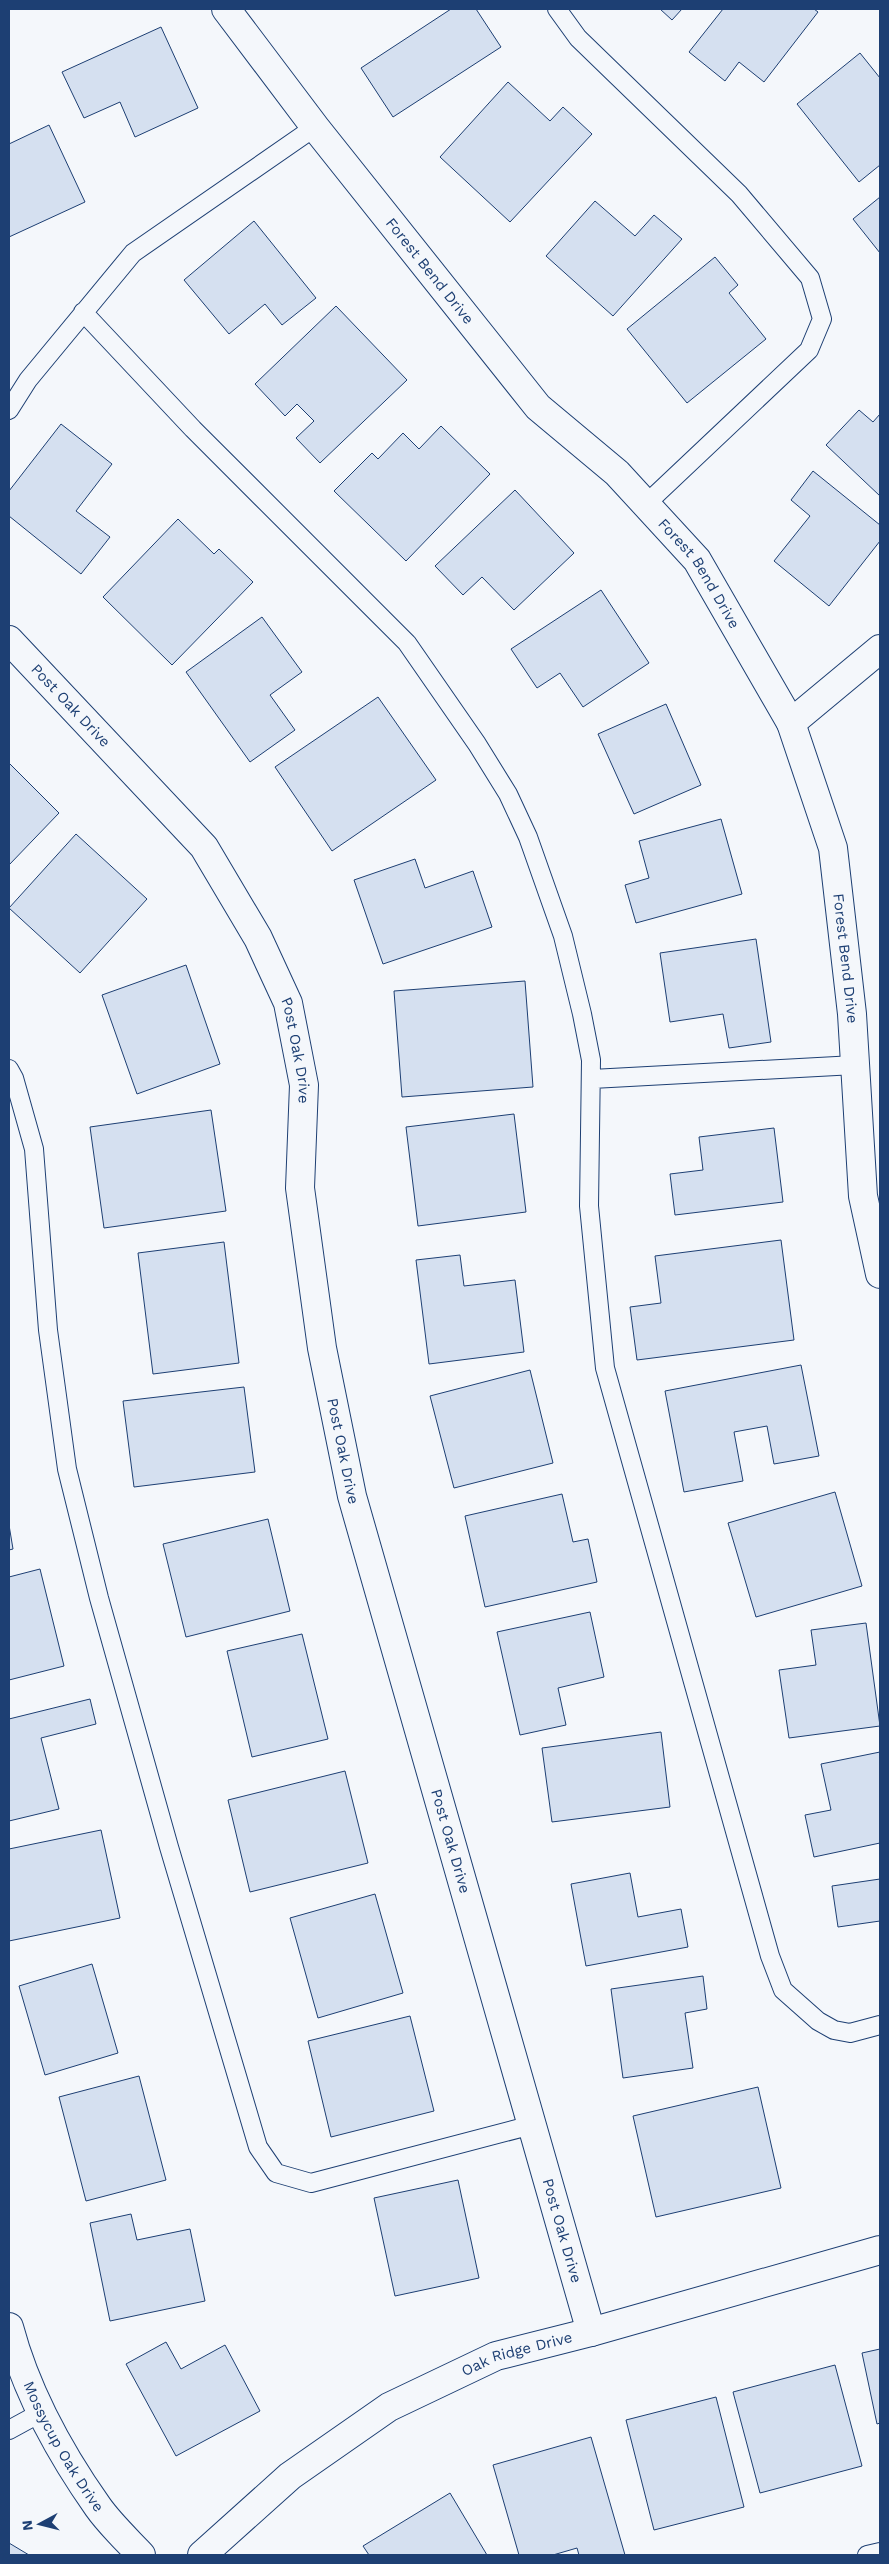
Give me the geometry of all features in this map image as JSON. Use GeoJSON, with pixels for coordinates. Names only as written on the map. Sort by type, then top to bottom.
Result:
{"type":"FeatureCollection","features":[{"type":"Feature","properties":{"kind":"street","name":"Forest Bend Drive"},"geometry":{"type":"LineString","coordinates":[[226,9],[315,127],[538,407],[617,473],[696,560],[792,723],[833,848],[852,1014],[863,1196],[880,1274]]}},
{"type":"Feature","properties":{"kind":"street","name":"Post Oak Drive"},"geometry":{"type":"LineString","coordinates":[[9,640],[204,847],[258,938],[288,1002],[304,1085],[300,1188],[322,1348],[352,1496],[591,2332]]}},
{"type":"Feature","properties":{"kind":"street"},"geometry":{"type":"LineString","coordinates":[[792,723],[880,649]]}},
{"type":"Feature","properties":{"kind":"street","name":"Oak Ridge Drive"},"geometry":{"type":"LineString","coordinates":[[202,2555],[290,2476],[389,2407],[496,2356],[591,2332],[880,2250]]}},
{"type":"Feature","properties":{"kind":"street","name":"Mossycup Oak Drive"},"geometry":{"type":"LineString","coordinates":[[9,2327],[15,2350],[48,2427],[98,2508],[141,2555]]}},
{"type":"Feature","properties":{"kind":"lane"},"geometry":{"type":"LineString","coordinates":[[557,9],[578,38],[738,194],[810,278],[822,319],[809,350],[646,504]]}},
{"type":"Feature","properties":{"kind":"lane"},"geometry":{"type":"LineString","coordinates":[[9,410],[28,380],[133,253],[315,127]]}},
{"type":"Feature","properties":{"kind":"lane"},"geometry":{"type":"LineString","coordinates":[[83,312],[193,429],[407,643],[477,744],[508,794],[528,837],[563,936],[582,1014],[592,1079],[589,1206],[605,1368],[770,1956],[783,1990],[818,2021],[834,2030],[850,2033],[880,2025]]}},
{"type":"Feature","properties":{"kind":"lane"},"geometry":{"type":"LineString","coordinates":[[592,1079],[855,1065]]}},
{"type":"Feature","properties":{"kind":"lane"},"geometry":{"type":"LineString","coordinates":[[9,1070],[14,1078],[34,1149],[48,1330],[67,1469],[99,1598],[166,1838],[258,2147],[276,2174],[311,2183],[532,2125]]}},
{"type":"Feature","properties":{"kind":"lane"},"geometry":{"type":"LineString","coordinates":[[9,2430],[42,2412]]}},
{"type":"Feature","properties":{"kind":"lane"},"geometry":{"type":"LineString","coordinates":[[868,2555],[880,2552]]}},
{"type":"Feature","properties":{"kind":"building"},"geometry":{"type":"Polygon","coordinates":[[[451,9],[476,9],[501,47],[393,117],[361,68],[451,9]]]}},
{"type":"Feature","properties":{"kind":"building"},"geometry":{"type":"Polygon","coordinates":[[[660,9],[682,9],[672,20],[660,9]]]}},
{"type":"Feature","properties":{"kind":"building"},"geometry":{"type":"Polygon","coordinates":[[[723,9],[814,9],[818,12],[764,82],[739,62],[725,81],[689,52],[723,9]]]}},
{"type":"Feature","properties":{"kind":"building"},"geometry":{"type":"Polygon","coordinates":[[[161,27],[198,108],[135,137],[120,102],[84,118],[62,72],[161,27]]]}},
{"type":"Feature","properties":{"kind":"building"},"geometry":{"type":"Polygon","coordinates":[[[860,53],[880,78],[880,165],[859,182],[797,104],[860,53]]]}},
{"type":"Feature","properties":{"kind":"building"},"geometry":{"type":"Polygon","coordinates":[[[508,82],[550,121],[563,107],[592,134],[510,222],[440,157],[508,82]]]}},
{"type":"Feature","properties":{"kind":"building"},"geometry":{"type":"Polygon","coordinates":[[[49,125],[85,202],[9,237],[9,144],[49,125]]]}},
{"type":"Feature","properties":{"kind":"building"},"geometry":{"type":"Polygon","coordinates":[[[880,197],[880,253],[853,219],[880,197]]]}},
{"type":"Feature","properties":{"kind":"building"},"geometry":{"type":"Polygon","coordinates":[[[595,201],[635,236],[654,215],[682,239],[613,316],[546,256],[595,201]]]}},
{"type":"Feature","properties":{"kind":"building"},"geometry":{"type":"Polygon","coordinates":[[[254,221],[316,298],[282,325],[265,304],[229,334],[184,280],[254,221]]]}},
{"type":"Feature","properties":{"kind":"building"},"geometry":{"type":"Polygon","coordinates":[[[715,257],[738,285],[729,293],[766,339],[687,403],[627,329],[715,257]]]}},
{"type":"Feature","properties":{"kind":"building"},"geometry":{"type":"Polygon","coordinates":[[[336,306],[407,380],[320,463],[296,438],[314,421],[297,404],[285,416],[255,384],[336,306]]]}},
{"type":"Feature","properties":{"kind":"building"},"geometry":{"type":"Polygon","coordinates":[[[859,410],[873,422],[880,414],[880,496],[826,445],[859,410]]]}},
{"type":"Feature","properties":{"kind":"building"},"geometry":{"type":"Polygon","coordinates":[[[61,424],[112,464],[76,511],[110,537],[81,574],[9,516],[9,491],[61,424]]]}},
{"type":"Feature","properties":{"kind":"building"},"geometry":{"type":"Polygon","coordinates":[[[441,426],[490,474],[406,561],[334,491],[372,453],[378,459],[403,433],[419,449],[441,426]]]}},
{"type":"Feature","properties":{"kind":"building"},"geometry":{"type":"Polygon","coordinates":[[[813,471],[880,525],[880,541],[829,606],[774,561],[810,516],[791,500],[813,471]]]}},
{"type":"Feature","properties":{"kind":"building"},"geometry":{"type":"Polygon","coordinates":[[[515,490],[574,553],[514,610],[482,577],[463,595],[435,566],[515,490]]]}},
{"type":"Feature","properties":{"kind":"building"},"geometry":{"type":"Polygon","coordinates":[[[178,519],[214,554],[219,549],[253,582],[172,665],[103,597],[178,519]]]}},
{"type":"Feature","properties":{"kind":"building"},"geometry":{"type":"Polygon","coordinates":[[[601,590],[649,663],[583,707],[560,673],[537,688],[511,649],[601,590]]]}},
{"type":"Feature","properties":{"kind":"building"},"geometry":{"type":"Polygon","coordinates":[[[262,617],[302,672],[270,695],[295,730],[250,762],[186,672],[262,617]]]}},
{"type":"Feature","properties":{"kind":"building"},"geometry":{"type":"Polygon","coordinates":[[[378,697],[436,780],[332,851],[275,767],[378,697]]]}},
{"type":"Feature","properties":{"kind":"building"},"geometry":{"type":"Polygon","coordinates":[[[666,704],[701,785],[634,814],[598,734],[666,704]]]}},
{"type":"Feature","properties":{"kind":"building"},"geometry":{"type":"Polygon","coordinates":[[[9,763],[59,813],[9,865],[9,763]]]}},
{"type":"Feature","properties":{"kind":"building"},"geometry":{"type":"Polygon","coordinates":[[[721,819],[742,894],[636,923],[625,885],[649,878],[639,841],[721,819]]]}},
{"type":"Feature","properties":{"kind":"building"},"geometry":{"type":"Polygon","coordinates":[[[76,834],[147,899],[80,973],[9,908],[76,834]]]}},
{"type":"Feature","properties":{"kind":"building"},"geometry":{"type":"Polygon","coordinates":[[[415,859],[425,888],[473,871],[492,927],[383,964],[354,880],[415,859]]]}},
{"type":"Feature","properties":{"kind":"building"},"geometry":{"type":"Polygon","coordinates":[[[756,939],[771,1042],[729,1048],[723,1014],[670,1022],[660,953],[756,939]]]}},
{"type":"Feature","properties":{"kind":"building"},"geometry":{"type":"Polygon","coordinates":[[[186,965],[220,1064],[137,1094],[102,995],[186,965]]]}},
{"type":"Feature","properties":{"kind":"building"},"geometry":{"type":"Polygon","coordinates":[[[525,981],[533,1087],[402,1097],[394,991],[525,981]]]}},
{"type":"Feature","properties":{"kind":"building"},"geometry":{"type":"Polygon","coordinates":[[[211,1110],[226,1211],[104,1228],[90,1127],[211,1110]]]}},
{"type":"Feature","properties":{"kind":"building"},"geometry":{"type":"Polygon","coordinates":[[[514,1114],[526,1212],[418,1226],[406,1127],[514,1114]]]}},
{"type":"Feature","properties":{"kind":"building"},"geometry":{"type":"Polygon","coordinates":[[[774,1128],[783,1202],[675,1215],[670,1174],[703,1170],[699,1137],[774,1128]]]}},
{"type":"Feature","properties":{"kind":"building"},"geometry":{"type":"Polygon","coordinates":[[[781,1240],[794,1340],[637,1360],[630,1307],[661,1303],[655,1256],[781,1240]]]}},
{"type":"Feature","properties":{"kind":"building"},"geometry":{"type":"Polygon","coordinates":[[[224,1242],[239,1363],[153,1374],[138,1253],[224,1242]]]}},
{"type":"Feature","properties":{"kind":"building"},"geometry":{"type":"Polygon","coordinates":[[[460,1255],[464,1286],[515,1280],[524,1352],[429,1364],[416,1260],[460,1255]]]}},
{"type":"Feature","properties":{"kind":"building"},"geometry":{"type":"Polygon","coordinates":[[[801,1365],[819,1456],[774,1464],[767,1426],[734,1432],[743,1481],[684,1492],[665,1391],[801,1365]]]}},
{"type":"Feature","properties":{"kind":"building"},"geometry":{"type":"Polygon","coordinates":[[[530,1370],[553,1463],[454,1488],[430,1396],[530,1370]]]}},
{"type":"Feature","properties":{"kind":"building"},"geometry":{"type":"Polygon","coordinates":[[[244,1387],[255,1472],[134,1487],[123,1401],[244,1387]]]}},
{"type":"Feature","properties":{"kind":"building"},"geometry":{"type":"Polygon","coordinates":[[[835,1492],[862,1586],[756,1617],[728,1523],[835,1492]]]}},
{"type":"Feature","properties":{"kind":"building"},"geometry":{"type":"Polygon","coordinates":[[[562,1494],[573,1542],[588,1539],[597,1582],[485,1607],[465,1516],[562,1494]]]}},
{"type":"Feature","properties":{"kind":"building"},"geometry":{"type":"Polygon","coordinates":[[[268,1519],[290,1611],[186,1637],[163,1544],[268,1519]]]}},
{"type":"Feature","properties":{"kind":"building"},"geometry":{"type":"Polygon","coordinates":[[[9,1525],[13,1549],[9,1550],[9,1525]]]}},
{"type":"Feature","properties":{"kind":"building"},"geometry":{"type":"Polygon","coordinates":[[[40,1569],[64,1666],[9,1680],[9,1577],[40,1569]]]}},
{"type":"Feature","properties":{"kind":"building"},"geometry":{"type":"Polygon","coordinates":[[[590,1612],[604,1677],[558,1688],[566,1725],[520,1735],[497,1632],[590,1612]]]}},
{"type":"Feature","properties":{"kind":"building"},"geometry":{"type":"Polygon","coordinates":[[[866,1623],[880,1726],[789,1738],[779,1670],[816,1665],[811,1630],[866,1623]]]}},
{"type":"Feature","properties":{"kind":"building"},"geometry":{"type":"Polygon","coordinates":[[[302,1634],[328,1739],[252,1757],[227,1651],[302,1634]]]}},
{"type":"Feature","properties":{"kind":"building"},"geometry":{"type":"Polygon","coordinates":[[[90,1699],[96,1724],[41,1738],[59,1809],[9,1821],[9,1719],[90,1699]]]}},
{"type":"Feature","properties":{"kind":"building"},"geometry":{"type":"Polygon","coordinates":[[[661,1732],[670,1807],[552,1822],[542,1748],[661,1732]]]}},
{"type":"Feature","properties":{"kind":"building"},"geometry":{"type":"Polygon","coordinates":[[[880,1752],[880,1843],[814,1857],[805,1815],[831,1810],[821,1764],[880,1752]]]}},
{"type":"Feature","properties":{"kind":"building"},"geometry":{"type":"Polygon","coordinates":[[[345,1771],[368,1863],[250,1892],[228,1800],[345,1771]]]}},
{"type":"Feature","properties":{"kind":"building"},"geometry":{"type":"Polygon","coordinates":[[[101,1830],[120,1918],[9,1941],[9,1849],[101,1830]]]}},
{"type":"Feature","properties":{"kind":"building"},"geometry":{"type":"Polygon","coordinates":[[[630,1873],[638,1917],[681,1909],[688,1947],[586,1966],[571,1884],[630,1873]]]}},
{"type":"Feature","properties":{"kind":"building"},"geometry":{"type":"Polygon","coordinates":[[[880,1879],[880,1921],[838,1927],[832,1886],[880,1879]]]}},
{"type":"Feature","properties":{"kind":"building"},"geometry":{"type":"Polygon","coordinates":[[[375,1894],[403,1993],[318,2018],[290,1918],[375,1894]]]}},
{"type":"Feature","properties":{"kind":"building"},"geometry":{"type":"Polygon","coordinates":[[[92,1964],[118,2053],[45,2075],[19,1986],[92,1964]]]}},
{"type":"Feature","properties":{"kind":"building"},"geometry":{"type":"Polygon","coordinates":[[[703,1976],[707,2009],[685,2013],[693,2068],[623,2078],[611,1989],[703,1976]]]}},
{"type":"Feature","properties":{"kind":"building"},"geometry":{"type":"Polygon","coordinates":[[[410,2016],[434,2111],[331,2137],[308,2041],[410,2016]]]}},
{"type":"Feature","properties":{"kind":"building"},"geometry":{"type":"Polygon","coordinates":[[[139,2076],[166,2180],[86,2201],[59,2097],[139,2076]]]}},
{"type":"Feature","properties":{"kind":"building"},"geometry":{"type":"Polygon","coordinates":[[[758,2087],[781,2188],[656,2217],[633,2116],[758,2087]]]}},
{"type":"Feature","properties":{"kind":"building"},"geometry":{"type":"Polygon","coordinates":[[[458,2180],[479,2278],[395,2296],[374,2198],[458,2180]]]}},
{"type":"Feature","properties":{"kind":"building"},"geometry":{"type":"Polygon","coordinates":[[[131,2214],[137,2240],[190,2229],[205,2301],[110,2321],[90,2223],[131,2214]]]}},
{"type":"Feature","properties":{"kind":"building"},"geometry":{"type":"Polygon","coordinates":[[[166,2342],[181,2369],[225,2345],[260,2411],[176,2456],[126,2364],[166,2342]]]}},
{"type":"Feature","properties":{"kind":"building"},"geometry":{"type":"Polygon","coordinates":[[[880,2349],[880,2423],[877,2424],[862,2353],[880,2349]]]}},
{"type":"Feature","properties":{"kind":"building"},"geometry":{"type":"Polygon","coordinates":[[[835,2365],[862,2466],[760,2493],[733,2392],[835,2365]]]}},
{"type":"Feature","properties":{"kind":"building"},"geometry":{"type":"Polygon","coordinates":[[[716,2397],[744,2507],[654,2530],[626,2420],[716,2397]]]}},
{"type":"Feature","properties":{"kind":"building"},"geometry":{"type":"Polygon","coordinates":[[[591,2437],[625,2555],[579,2555],[577,2548],[553,2555],[519,2555],[493,2465],[591,2437]]]}},
{"type":"Feature","properties":{"kind":"building"},"geometry":{"type":"Polygon","coordinates":[[[450,2493],[487,2555],[369,2555],[363,2546],[450,2493]]]}},
{"type":"Feature","properties":{"kind":"building"},"geometry":{"type":"Polygon","coordinates":[[[9,2543],[29,2555],[9,2555],[9,2543]]]}}]}
